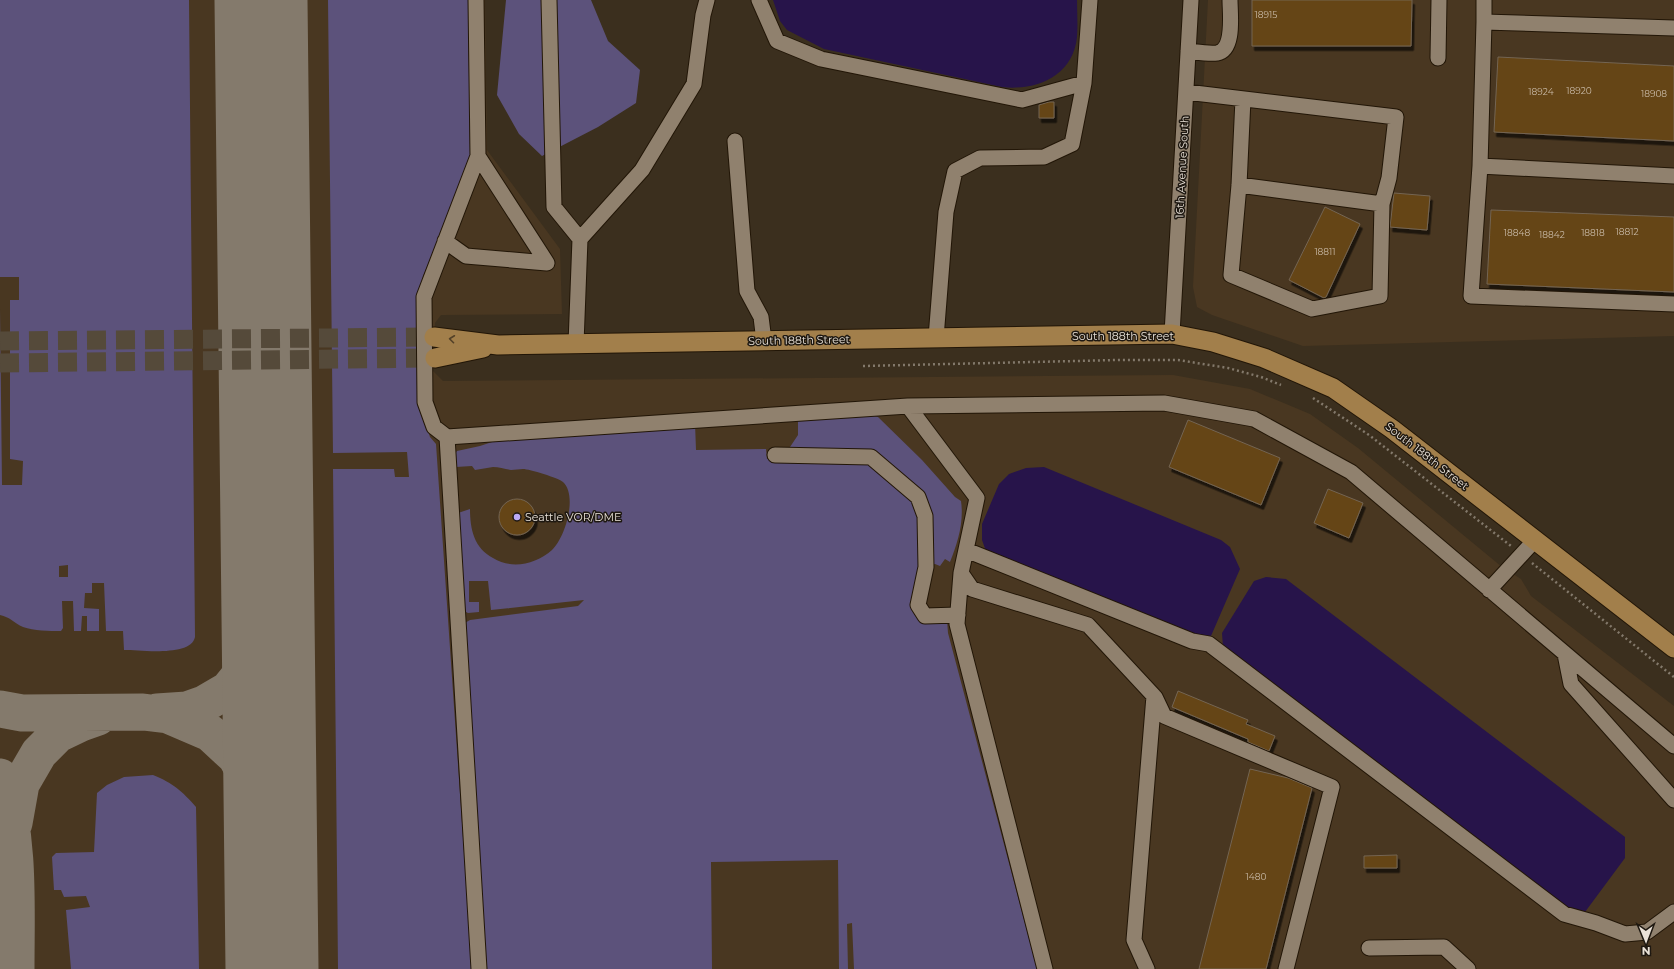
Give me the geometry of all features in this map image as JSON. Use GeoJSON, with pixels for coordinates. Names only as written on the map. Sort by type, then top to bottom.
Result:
{"type":"FeatureCollection","features":[{"type":"Feature","properties":{"kind":"main road","name":"South 188th Street"},"geometry":{"type":"LineString","coordinates":[[434,337],[498,345],[1172,334],[1213,342],[1264,358],[1333,388],[1392,429],[1674,648]]}},
{"type":"Feature","properties":{"kind":"main road","name":"South 188th Street"},"geometry":{"type":"LineString","coordinates":[[434,358],[498,345]]}},
{"type":"Feature","properties":{"kind":"street"},"geometry":{"type":"LineString","coordinates":[[476,0],[478,156],[424,297],[425,402],[434,427],[447,436],[908,406],[1164,404],[1254,419],[1351,472],[1674,746]]}},
{"type":"Feature","properties":{"kind":"street"},"geometry":{"type":"LineString","coordinates":[[549,0],[554,207],[580,240]]}},
{"type":"Feature","properties":{"kind":"street"},"geometry":{"type":"LineString","coordinates":[[576,344],[580,240],[642,170],[694,84],[703,15],[707,0]]}},
{"type":"Feature","properties":{"kind":"street"},"geometry":{"type":"LineString","coordinates":[[759,0],[777,41],[821,59],[1022,100],[1084,83]]}},
{"type":"Feature","properties":{"kind":"street"},"geometry":{"type":"LineString","coordinates":[[936,338],[946,212],[955,171],[980,158],[1044,157],[1072,144],[1084,83],[1090,0]]}},
{"type":"Feature","properties":{"kind":"street","name":"16th Avenue South"},"geometry":{"type":"LineString","coordinates":[[1172,334],[1191,0]]}},
{"type":"Feature","properties":{"kind":"street"},"geometry":{"type":"LineString","coordinates":[[1188,51],[1218,53],[1225,49],[1230,41],[1230,0]]}},
{"type":"Feature","properties":{"kind":"street"},"geometry":{"type":"LineString","coordinates":[[1438,58],[1439,0]]}},
{"type":"Feature","properties":{"kind":"street"},"geometry":{"type":"LineString","coordinates":[[1484,0],[1480,166],[1471,296],[1674,304]]}},
{"type":"Feature","properties":{"kind":"street"},"geometry":{"type":"LineString","coordinates":[[1484,22],[1674,28]]}},
{"type":"Feature","properties":{"kind":"street"},"geometry":{"type":"LineString","coordinates":[[1186,92],[1396,117],[1389,178],[1382,204],[1380,296],[1312,309],[1231,274],[1239,185],[1243,99]]}},
{"type":"Feature","properties":{"kind":"street"},"geometry":{"type":"LineString","coordinates":[[735,141],[747,291],[761,317],[764,341]]}},
{"type":"Feature","properties":{"kind":"street"},"geometry":{"type":"LineString","coordinates":[[445,241],[466,256],[547,263],[478,156]]}},
{"type":"Feature","properties":{"kind":"street"},"geometry":{"type":"LineString","coordinates":[[1480,166],[1674,176]]}},
{"type":"Feature","properties":{"kind":"street"},"geometry":{"type":"LineString","coordinates":[[1239,185],[1382,204]]}},
{"type":"Feature","properties":{"kind":"street"},"geometry":{"type":"LineString","coordinates":[[908,406],[977,498],[961,573],[957,624],[1045,969]]}},
{"type":"Feature","properties":{"kind":"street"},"geometry":{"type":"LineString","coordinates":[[447,436],[479,969]]}},
{"type":"Feature","properties":{"kind":"street"},"geometry":{"type":"LineString","coordinates":[[775,455],[871,457],[918,497],[925,516],[926,567],[918,605],[925,616],[958,615]]}},
{"type":"Feature","properties":{"kind":"street"},"geometry":{"type":"LineString","coordinates":[[1489,590],[1535,540]]}},
{"type":"Feature","properties":{"kind":"street"},"geometry":{"type":"LineString","coordinates":[[966,550],[1192,641],[1209,644],[1564,914],[1596,923],[1625,934],[1646,932],[1674,912]]}},
{"type":"Feature","properties":{"kind":"street"},"geometry":{"type":"LineString","coordinates":[[961,573],[972,589],[1088,625],[1154,696],[1164,716],[1332,787],[1286,969]]}},
{"type":"Feature","properties":{"kind":"street"},"geometry":{"type":"LineString","coordinates":[[1565,654],[1571,684],[1674,800]]}},
{"type":"Feature","properties":{"kind":"street"},"geometry":{"type":"LineString","coordinates":[[1147,969],[1134,940],[1154,696]]}},
{"type":"Feature","properties":{"kind":"street"},"geometry":{"type":"LineString","coordinates":[[1369,948],[1444,948],[1468,969]]}},
{"type":"Feature","properties":{"kind":"shaded area"},"geometry":{"type":"Polygon","coordinates":[[[0,0],[485,0],[487,150],[560,249],[562,314],[441,315],[435,323],[433,371],[443,381],[1173,375],[1250,389],[1310,414],[1358,448],[1502,567],[1521,579],[1531,596],[1674,706],[1674,969],[0,969],[0,0]]]}},
{"type":"Feature","properties":{"kind":"shaded area"},"geometry":{"type":"Polygon","coordinates":[[[0,0],[189,0],[195,637],[191,643],[185,647],[164,651],[124,650],[123,631],[106,631],[104,583],[92,583],[92,593],[85,593],[84,608],[99,609],[99,631],[87,631],[87,616],[82,616],[81,631],[74,631],[73,601],[62,601],[63,628],[61,631],[23,627],[7,617],[0,615],[0,309],[2,485],[22,485],[23,461],[10,459],[10,300],[19,300],[19,277],[0,277],[0,0]],[[68,565],[59,566],[59,577],[68,577],[68,565]]]}},
{"type":"Feature","properties":{"kind":"shaded area"},"geometry":{"type":"Polygon","coordinates":[[[328,0],[468,0],[470,157],[467,171],[423,276],[420,296],[421,410],[430,437],[436,444],[472,969],[338,969],[333,469],[394,469],[395,477],[409,477],[407,452],[333,453],[328,0]]]}},
{"type":"Feature","properties":{"kind":"shaded area"},"geometry":{"type":"Polygon","coordinates":[[[506,0],[591,0],[608,41],[640,70],[636,103],[598,127],[542,156],[519,134],[497,95],[506,0]]]}},
{"type":"Feature","properties":{"kind":"shaded area"},"geometry":{"type":"Polygon","coordinates":[[[773,0],[1077,0],[1077,37],[1074,51],[1069,62],[1061,71],[1051,78],[1028,86],[1015,88],[1002,87],[824,49],[787,30],[780,21],[773,0]]]}},
{"type":"Feature","properties":{"kind":"shaded area"},"geometry":{"type":"Polygon","coordinates":[[[1208,0],[1674,0],[1674,336],[1303,346],[1212,315],[1197,307],[1193,287],[1208,0]]]}},
{"type":"Feature","properties":{"kind":"shaded area"},"geometry":{"type":"Polygon","coordinates":[[[865,413],[878,417],[922,460],[955,497],[961,501],[962,517],[960,532],[950,562],[945,559],[940,566],[935,564],[930,566],[930,517],[872,453],[788,450],[798,435],[798,416],[865,413]]]}},
{"type":"Feature","properties":{"kind":"shaded area"},"geometry":{"type":"Polygon","coordinates":[[[695,423],[696,450],[766,449],[767,459],[862,458],[913,500],[920,514],[921,571],[913,608],[947,620],[948,633],[1037,969],[854,969],[852,923],[847,924],[848,969],[839,969],[838,860],[711,862],[712,969],[486,969],[463,624],[470,620],[578,606],[584,600],[491,610],[488,581],[469,581],[469,602],[479,602],[479,612],[468,613],[462,610],[455,514],[470,509],[474,537],[481,549],[487,554],[500,562],[508,564],[524,564],[546,555],[557,544],[565,527],[570,507],[567,488],[560,480],[531,470],[523,469],[511,470],[493,467],[475,470],[472,466],[456,467],[451,463],[453,456],[457,451],[480,446],[501,439],[695,423]]]}},
{"type":"Feature","properties":{"kind":"shaded area"},"geometry":{"type":"Polygon","coordinates":[[[1044,467],[1221,540],[1230,547],[1240,569],[1211,636],[1203,635],[1193,637],[988,557],[982,540],[982,524],[999,484],[1009,474],[1026,468],[1044,467]]]}},
{"type":"Feature","properties":{"kind":"shaded area"},"geometry":{"type":"Polygon","coordinates":[[[1266,577],[1286,579],[1625,837],[1625,858],[1585,912],[1571,910],[1223,647],[1222,633],[1254,581],[1266,577]]]}},
{"type":"Feature","properties":{"kind":"shaded area"},"geometry":{"type":"Polygon","coordinates":[[[153,775],[177,788],[196,807],[199,969],[71,969],[66,910],[90,907],[86,896],[64,897],[61,890],[54,890],[52,857],[56,853],[94,852],[97,793],[107,785],[124,777],[153,775]]]}},
{"type":"Feature","properties":{"kind":"building"},"geometry":{"type":"Polygon","coordinates":[[[1252,0],[1412,0],[1411,46],[1252,46],[1252,0]]]}},
{"type":"Feature","properties":{"kind":"building"},"geometry":{"type":"Polygon","coordinates":[[[1498,57],[1674,66],[1674,141],[1494,132],[1498,57]]]}},
{"type":"Feature","properties":{"kind":"building"},"geometry":{"type":"Polygon","coordinates":[[[1054,102],[1054,118],[1039,118],[1039,105],[1054,102]]]}},
{"type":"Feature","properties":{"kind":"building"},"geometry":{"type":"Polygon","coordinates":[[[1394,193],[1430,196],[1427,230],[1390,227],[1394,193]]]}},
{"type":"Feature","properties":{"kind":"building"},"geometry":{"type":"Polygon","coordinates":[[[1325,207],[1360,224],[1326,297],[1324,298],[1289,280],[1325,207]]]}},
{"type":"Feature","properties":{"kind":"building"},"geometry":{"type":"Polygon","coordinates":[[[1491,210],[1674,217],[1674,292],[1487,284],[1491,210]]]}},
{"type":"Feature","properties":{"kind":"building"},"geometry":{"type":"Polygon","coordinates":[[[1188,420],[1280,458],[1261,505],[1169,467],[1188,420]]]}},
{"type":"Feature","properties":{"kind":"building"},"geometry":{"type":"Polygon","coordinates":[[[1328,489],[1363,503],[1349,538],[1314,523],[1328,489]]]}},
{"type":"Feature","properties":{"kind":"building","name":"Seattle VOR/DME"},"geometry":{"type":"Polygon","coordinates":[[[517,499],[527,502],[532,507],[535,517],[532,527],[527,532],[517,535],[507,532],[502,527],[499,517],[502,507],[507,502],[517,499]]]}},
{"type":"Feature","properties":{"kind":"building"},"geometry":{"type":"Polygon","coordinates":[[[1178,691],[1248,720],[1246,724],[1275,736],[1269,751],[1248,742],[1248,739],[1172,707],[1178,691]]]}},
{"type":"Feature","properties":{"kind":"building"},"geometry":{"type":"Polygon","coordinates":[[[1250,769],[1288,778],[1312,788],[1266,969],[1199,969],[1250,769]]]}},
{"type":"Feature","properties":{"kind":"building"},"geometry":{"type":"Polygon","coordinates":[[[1397,855],[1397,868],[1364,868],[1364,856],[1397,855]]]}},
{"type":"Feature","properties":{"kind":"taxiway"},"geometry":{"type":"LineString","coordinates":[[157,712],[187,710],[204,704],[228,690],[249,664],[258,648],[268,619]]}},
{"type":"Feature","properties":{"kind":"taxiway"},"geometry":{"type":"LineString","coordinates":[[0,709],[22,713],[143,712],[168,715],[210,733],[236,757],[252,785],[271,828]]}},
{"type":"Feature","properties":{"kind":"taxiway"},"geometry":{"type":"LineString","coordinates":[[14,823],[21,784],[39,753],[58,734],[98,717]]}},
{"type":"Feature","properties":{"kind":"taxiway"},"geometry":{"type":"LineString","coordinates":[[0,777],[11,824],[14,848],[16,872],[16,969]]}},
{"type":"Feature","properties":{"kind":"runway"},"geometry":{"type":"LineString","coordinates":[[261,0],[272,969]]}},
{"type":"Feature","properties":{"kind":"tunnel"},"geometry":{"type":"LineString","coordinates":[[0,341],[434,337]]}},
{"type":"Feature","properties":{"kind":"tunnel"},"geometry":{"type":"LineString","coordinates":[[0,363],[435,358]]}},
{"type":"Feature","properties":{"kind":"place","name":"Seattle VOR/DME"},"geometry":{"type":"Point","coordinates":[517,517]}}]}
